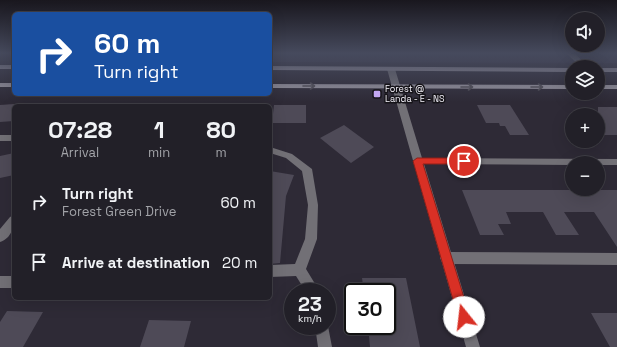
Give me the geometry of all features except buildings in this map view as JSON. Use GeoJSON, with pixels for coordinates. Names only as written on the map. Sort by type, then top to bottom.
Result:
{"type":"FeatureCollection","features":[{"type":"Feature","properties":{"kind":"main road"},"geometry":{"type":"LineString","coordinates":[[426,69],[565,70]]}},
{"type":"Feature","properties":{"kind":"main road"},"geometry":{"type":"LineString","coordinates":[[605,70],[617,70]]}},
{"type":"Feature","properties":{"kind":"main road"},"geometry":{"type":"LineString","coordinates":[[605,84],[608,87],[617,87]]}},
{"type":"Feature","properties":{"kind":"main road"},"geometry":{"type":"LineString","coordinates":[[0,85],[12,85]]}},
{"type":"Feature","properties":{"kind":"main road"},"geometry":{"type":"LineString","coordinates":[[272,86],[565,87]]}},
{"type":"Feature","properties":{"kind":"street"},"geometry":{"type":"LineString","coordinates":[[391,69],[473,347]]}},
{"type":"Feature","properties":{"kind":"street"},"geometry":{"type":"LineString","coordinates":[[0,138],[12,138]]}},
{"type":"Feature","properties":{"kind":"street"},"geometry":{"type":"LineString","coordinates":[[272,151],[289,156],[307,169],[313,205],[311,239],[299,270]]}},
{"type":"Feature","properties":{"kind":"street"},"geometry":{"type":"LineString","coordinates":[[417,161],[617,162]]}},
{"type":"Feature","properties":{"kind":"street"},"geometry":{"type":"LineString","coordinates":[[0,237],[12,222]]}},
{"type":"Feature","properties":{"kind":"street"},"geometry":{"type":"LineString","coordinates":[[446,258],[617,259]]}},
{"type":"Feature","properties":{"kind":"street"},"geometry":{"type":"LineString","coordinates":[[272,272],[299,270]]}},
{"type":"Feature","properties":{"kind":"street"},"geometry":{"type":"LineString","coordinates":[[299,270],[308,283]]}},
{"type":"Feature","properties":{"kind":"street"},"geometry":{"type":"LineString","coordinates":[[0,282],[12,282]]}},
{"type":"Feature","properties":{"kind":"street"},"geometry":{"type":"LineString","coordinates":[[323,335],[325,347]]}},
{"type":"Feature","properties":{"kind":"place","name":"Forest @ Landa - E - NS"},"geometry":{"type":"Point","coordinates":[377,94]}},
{"type":"Feature","properties":{"kind":"route"},"geometry":{"type":"LineString","coordinates":[[464,161],[417,161],[464,317]]}}]}
